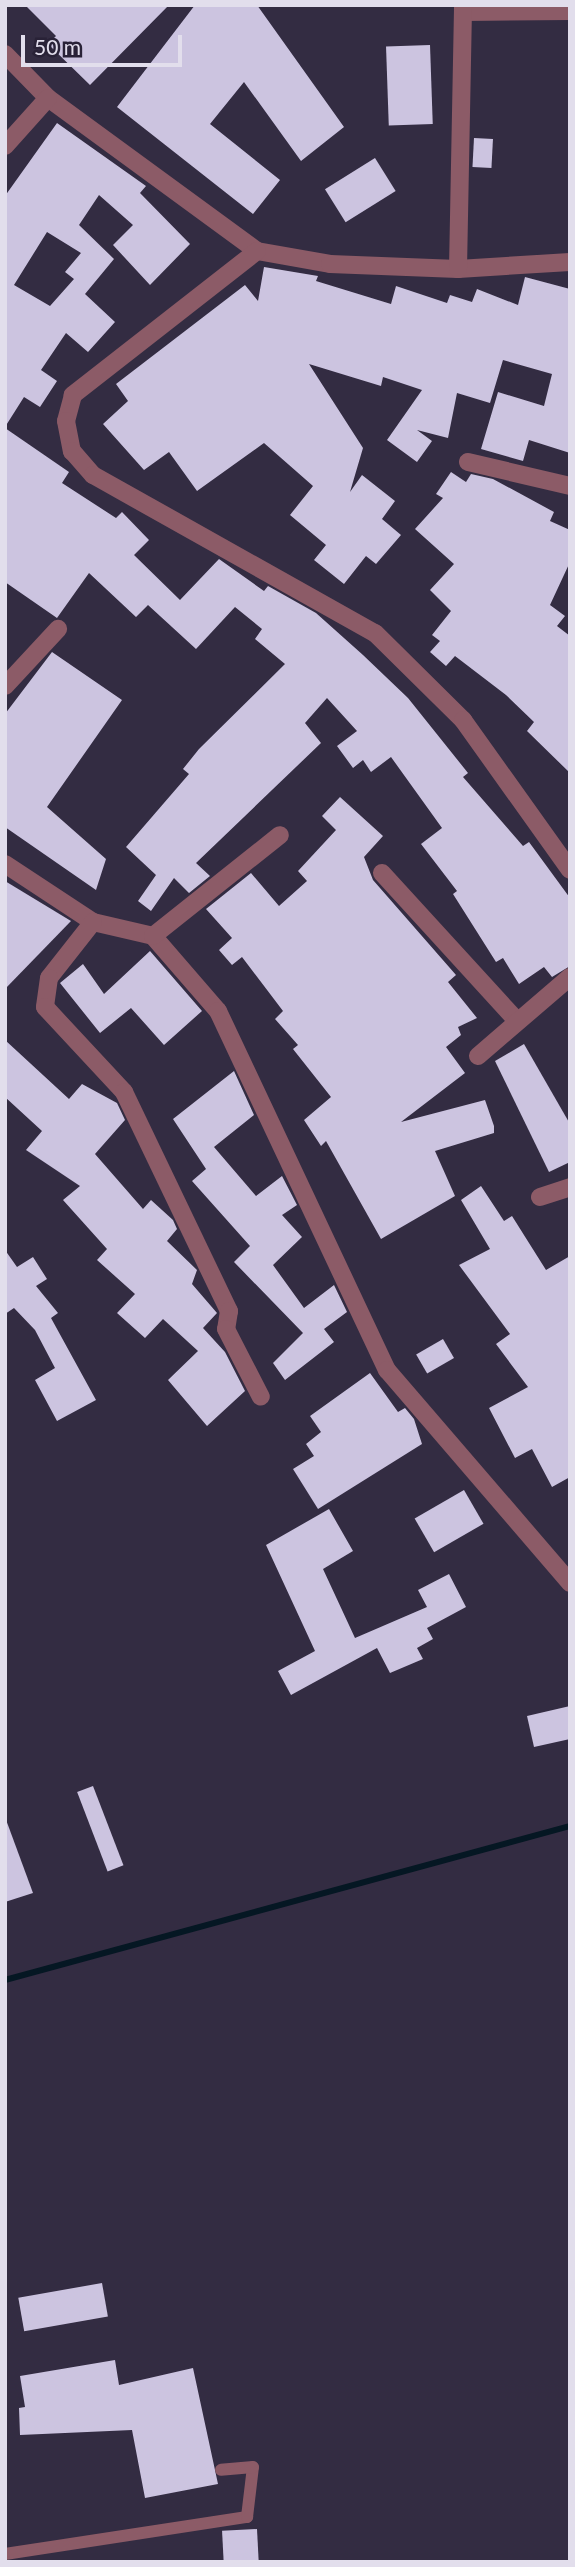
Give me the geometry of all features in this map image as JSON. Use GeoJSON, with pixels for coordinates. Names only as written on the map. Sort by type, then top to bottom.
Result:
{"type":"FeatureCollection","features":[{"type":"Feature","properties":{"kind":"street"},"geometry":{"type":"LineString","coordinates":[[458,269],[463,9],[570,11]]}},
{"type":"Feature","properties":{"kind":"street"},"geometry":{"type":"LineString","coordinates":[[5,54],[48,98],[257,251],[330,264],[458,269],[570,262]]}},
{"type":"Feature","properties":{"kind":"street"},"geometry":{"type":"LineString","coordinates":[[5,146],[48,98]]}},
{"type":"Feature","properties":{"kind":"street"},"geometry":{"type":"LineString","coordinates":[[257,251],[73,395],[66,421],[72,451],[93,475],[375,633],[463,720],[570,870]]}},
{"type":"Feature","properties":{"kind":"street"},"geometry":{"type":"LineString","coordinates":[[468,462],[570,486]]}},
{"type":"Feature","properties":{"kind":"street"},"geometry":{"type":"LineString","coordinates":[[5,686],[58,629]]}},
{"type":"Feature","properties":{"kind":"street"},"geometry":{"type":"LineString","coordinates":[[153,936],[280,835]]}},
{"type":"Feature","properties":{"kind":"street"},"geometry":{"type":"LineString","coordinates":[[5,864],[93,922],[153,936],[218,1011],[387,1370],[570,1583]]}},
{"type":"Feature","properties":{"kind":"street"},"geometry":{"type":"LineString","coordinates":[[382,873],[517,1021]]}},
{"type":"Feature","properties":{"kind":"street"},"geometry":{"type":"LineString","coordinates":[[93,922],[49,978],[45,1007],[124,1092],[229,1311],[226,1329],[261,1397]]}},
{"type":"Feature","properties":{"kind":"street"},"geometry":{"type":"LineString","coordinates":[[478,1056],[570,977]]}},
{"type":"Feature","properties":{"kind":"street"},"geometry":{"type":"LineString","coordinates":[[540,1197],[570,1186]]}},
{"type":"Feature","properties":{"kind":"lane"},"geometry":{"type":"LineString","coordinates":[[5,2554],[247,2517],[253,2467],[221,2470]]}},
{"type":"Feature","properties":{"kind":"building"},"geometry":{"type":"Polygon","coordinates":[[[25,5],[169,5],[90,85],[48,44],[56,36],[25,5]]]}},
{"type":"Feature","properties":{"kind":"building"},"geometry":{"type":"Polygon","coordinates":[[[195,5],[257,5],[344,127],[301,161],[244,82],[210,124],[280,180],[253,214],[117,107],[195,5]]]}},
{"type":"Feature","properties":{"kind":"building"},"geometry":{"type":"Polygon","coordinates":[[[430,45],[433,124],[389,125],[386,47],[430,45]]]}},
{"type":"Feature","properties":{"kind":"building"},"geometry":{"type":"Polygon","coordinates":[[[57,123],[146,186],[140,193],[190,244],[150,285],[113,245],[133,225],[99,195],[79,225],[114,259],[85,294],[115,322],[88,352],[66,333],[41,370],[57,381],[40,407],[24,397],[5,427],[5,196],[57,123]],[[47,232],[14,285],[50,306],[74,279],[65,272],[81,253],[47,232]]]}},
{"type":"Feature","properties":{"kind":"building"},"geometry":{"type":"Polygon","coordinates":[[[474,138],[493,139],[491,168],[472,167],[474,138]]]}},
{"type":"Feature","properties":{"kind":"building"},"geometry":{"type":"Polygon","coordinates":[[[375,158],[396,191],[346,222],[325,189],[375,158]]]}},
{"type":"Feature","properties":{"kind":"building"},"geometry":{"type":"Polygon","coordinates":[[[264,267],[318,276],[316,281],[391,304],[396,286],[447,303],[450,295],[472,302],[477,289],[518,305],[525,277],[570,289],[570,453],[529,440],[523,461],[481,449],[498,392],[544,406],[552,374],[503,360],[490,403],[457,393],[448,438],[417,430],[432,441],[417,462],[387,440],[422,390],[383,377],[381,386],[309,364],[363,448],[350,492],[362,475],[395,501],[382,519],[401,535],[376,564],[366,556],[344,584],[314,560],[326,545],[290,515],[313,486],[264,443],[197,491],[169,452],[144,470],[103,424],[128,401],[116,384],[245,285],[258,301],[264,267]]]}},
{"type":"Feature","properties":{"kind":"building"},"geometry":{"type":"Polygon","coordinates":[[[5,428],[69,472],[62,483],[116,518],[122,512],[149,540],[134,555],[180,600],[219,559],[264,591],[268,586],[316,613],[363,655],[408,698],[468,773],[463,777],[523,846],[529,842],[570,898],[570,966],[552,977],[544,967],[519,984],[503,958],[496,962],[453,894],[457,891],[421,844],[442,828],[391,757],[371,772],[363,760],[353,768],[337,746],[357,731],[327,698],[305,723],[321,743],[196,863],[210,876],[189,893],[174,878],[151,911],[138,901],[156,875],[126,847],[189,774],[183,769],[199,749],[285,664],[255,639],[262,629],[235,607],[196,649],[148,605],[136,617],[89,573],[57,618],[5,582],[5,428]]]}},
{"type":"Feature","properties":{"kind":"building"},"geometry":{"type":"Polygon","coordinates":[[[451,472],[466,482],[471,474],[493,479],[554,512],[550,521],[570,530],[570,562],[550,605],[565,616],[557,626],[570,636],[570,773],[527,731],[534,722],[506,695],[455,656],[446,666],[430,652],[440,641],[432,635],[451,611],[430,590],[454,564],[415,529],[443,498],[436,494],[451,472]]]}},
{"type":"Feature","properties":{"kind":"building"},"geometry":{"type":"Polygon","coordinates":[[[52,652],[122,700],[47,807],[106,859],[96,890],[5,827],[5,714],[52,652]]]}},
{"type":"Feature","properties":{"kind":"building"},"geometry":{"type":"Polygon","coordinates":[[[340,797],[383,836],[364,857],[373,880],[456,975],[448,982],[477,1018],[458,1027],[461,1035],[446,1047],[465,1073],[401,1122],[485,1100],[494,1126],[494,1133],[435,1151],[455,1196],[381,1239],[326,1141],[321,1146],[304,1120],[331,1097],[293,1049],[298,1045],[275,1019],[283,1011],[242,957],[232,965],[219,950],[232,938],[206,909],[251,873],[279,906],[307,881],[298,871],[336,830],[322,816],[340,797]]]}},
{"type":"Feature","properties":{"kind":"building"},"geometry":{"type":"Polygon","coordinates":[[[5,881],[71,921],[5,989],[5,881]]]}},
{"type":"Feature","properties":{"kind":"building"},"geometry":{"type":"Polygon","coordinates":[[[150,951],[202,1011],[164,1045],[131,1008],[100,1033],[60,983],[83,964],[104,994],[150,951]]]}},
{"type":"Feature","properties":{"kind":"building"},"geometry":{"type":"Polygon","coordinates":[[[5,1040],[69,1099],[82,1084],[117,1103],[125,1120],[95,1154],[143,1209],[151,1200],[173,1220],[177,1229],[167,1241],[197,1270],[192,1284],[217,1313],[203,1328],[225,1352],[245,1391],[207,1426],[168,1380],[198,1351],[163,1319],[145,1338],[117,1313],[135,1294],[97,1260],[107,1249],[63,1200],[80,1186],[26,1150],[42,1131],[5,1097],[5,1040]]]}},
{"type":"Feature","properties":{"kind":"building"},"geometry":{"type":"Polygon","coordinates":[[[524,1044],[570,1124],[570,1162],[549,1172],[495,1061],[524,1044]]]}},
{"type":"Feature","properties":{"kind":"building"},"geometry":{"type":"Polygon","coordinates":[[[234,1071],[254,1115],[214,1147],[256,1196],[282,1176],[297,1205],[282,1215],[302,1237],[273,1265],[304,1308],[334,1285],[347,1312],[324,1329],[334,1342],[285,1380],[273,1363],[303,1333],[234,1262],[250,1246],[192,1181],[206,1169],[173,1119],[234,1071]]]}},
{"type":"Feature","properties":{"kind":"building"},"geometry":{"type":"Polygon","coordinates":[[[481,1186],[504,1221],[512,1216],[546,1270],[570,1256],[570,1477],[552,1487],[532,1449],[515,1458],[489,1408],[528,1387],[496,1344],[510,1334],[459,1265],[490,1249],[461,1200],[481,1186]]]}},
{"type":"Feature","properties":{"kind":"building"},"geometry":{"type":"Polygon","coordinates":[[[5,1250],[17,1267],[33,1257],[47,1279],[36,1286],[58,1313],[51,1318],[96,1400],[57,1421],[35,1380],[55,1368],[35,1330],[14,1308],[5,1314],[5,1250]]]}},
{"type":"Feature","properties":{"kind":"building"},"geometry":{"type":"Polygon","coordinates":[[[443,1339],[454,1358],[427,1374],[416,1354],[443,1339]]]}},
{"type":"Feature","properties":{"kind":"building"},"geometry":{"type":"Polygon","coordinates":[[[370,1373],[398,1412],[405,1408],[414,1419],[422,1444],[318,1509],[293,1469],[314,1456],[306,1444],[321,1432],[310,1416],[370,1373]]]}},
{"type":"Feature","properties":{"kind":"building"},"geometry":{"type":"Polygon","coordinates":[[[464,1490],[484,1524],[434,1552],[415,1519],[464,1490]]]}},
{"type":"Feature","properties":{"kind":"building"},"geometry":{"type":"Polygon","coordinates":[[[329,1509],[353,1551],[323,1569],[355,1638],[427,1607],[418,1590],[449,1574],[466,1607],[427,1628],[433,1639],[417,1648],[423,1659],[390,1673],[377,1648],[291,1695],[278,1671],[315,1651],[266,1545],[329,1509]]]}},
{"type":"Feature","properties":{"kind":"building"},"geometry":{"type":"Polygon","coordinates":[[[570,1706],[570,1739],[534,1747],[527,1716],[570,1706]]]}},
{"type":"Feature","properties":{"kind":"building"},"geometry":{"type":"Polygon","coordinates":[[[93,1786],[123,1865],[108,1871],[77,1792],[93,1786]]]}},
{"type":"Feature","properties":{"kind":"building"},"geometry":{"type":"Polygon","coordinates":[[[5,1817],[33,1893],[5,1902],[5,1817]]]}},
{"type":"Feature","properties":{"kind":"building"},"geometry":{"type":"Polygon","coordinates":[[[102,2283],[108,2316],[24,2331],[18,2298],[102,2283]]]}},
{"type":"Feature","properties":{"kind":"building"},"geometry":{"type":"Polygon","coordinates":[[[115,2360],[119,2385],[193,2368],[218,2484],[145,2498],[132,2430],[20,2435],[19,2408],[25,2407],[20,2376],[115,2360]]]}},
{"type":"Feature","properties":{"kind":"building"},"geometry":{"type":"Polygon","coordinates":[[[257,2529],[259,2562],[224,2562],[222,2531],[257,2529]]]}},
{"type":"Feature","properties":{"kind":"waterway"},"geometry":{"type":"LineString","coordinates":[[5,1980],[570,1826]]}}]}
